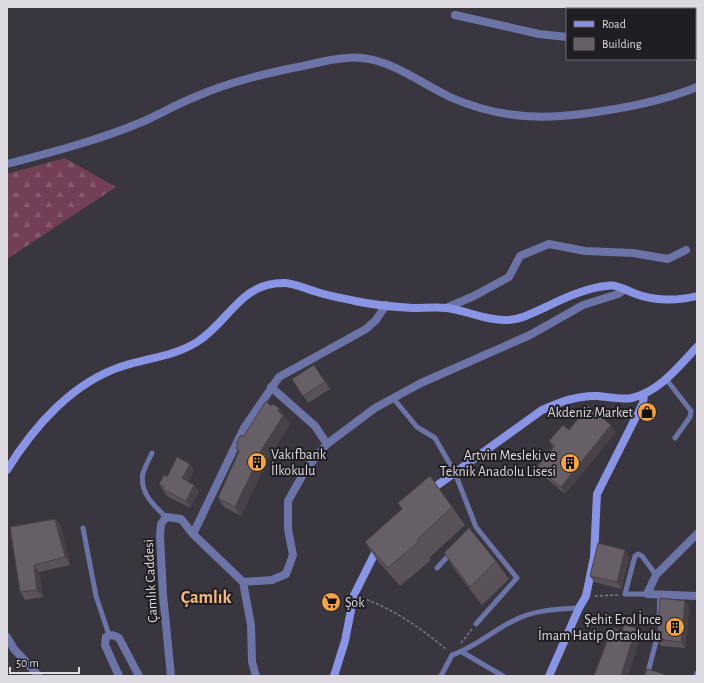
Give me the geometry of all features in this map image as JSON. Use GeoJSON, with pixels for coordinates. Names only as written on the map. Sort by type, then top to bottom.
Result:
{"type":"FeatureCollection","features":[{"type":"Feature","properties":{"kind":"street"},"geometry":{"type":"LineString","coordinates":[[455,15],[539,34],[566,37]]}},
{"type":"Feature","properties":{"kind":"street"},"geometry":{"type":"LineString","coordinates":[[7,164],[55,152],[112,133],[142,122],[195,97],[233,83],[281,71],[345,58],[368,59],[389,65],[448,96],[479,108],[535,118],[580,115],[640,105],[672,97],[697,88]]}},
{"type":"Feature","properties":{"kind":"street"},"geometry":{"type":"LineString","coordinates":[[446,308],[474,296],[509,277],[520,256],[549,244],[586,251],[633,253],[668,259],[686,250]]}},
{"type":"Feature","properties":{"kind":"street"},"geometry":{"type":"LineString","coordinates":[[7,470],[18,452],[40,425],[65,400],[102,375],[123,366],[190,346],[215,329],[240,301],[255,289],[283,283],[357,301],[386,305],[446,308],[488,318],[510,320],[518,319],[566,298],[599,287],[613,286],[636,294],[661,299],[697,296]]}},
{"type":"Feature","properties":{"kind":"street"},"geometry":{"type":"LineString","coordinates":[[243,582],[272,580],[286,574],[293,555],[288,529],[288,501],[306,470],[327,444],[375,408],[421,383],[530,335],[583,305],[618,294],[625,289]]}},
{"type":"Feature","properties":{"kind":"street"},"geometry":{"type":"LineString","coordinates":[[193,534],[244,428],[279,377],[366,329],[376,320],[386,305]]}},
{"type":"Feature","properties":{"kind":"street"},"geometry":{"type":"LineString","coordinates":[[418,499],[530,417],[557,404],[581,397],[630,398],[644,394],[666,379],[697,347]]}},
{"type":"Feature","properties":{"kind":"street"},"geometry":{"type":"LineString","coordinates":[[271,387],[315,426],[327,444]]}},
{"type":"Feature","properties":{"kind":"street"},"geometry":{"type":"LineString","coordinates":[[549,676],[579,608],[586,596],[594,557],[597,494],[643,403],[644,394]]}},
{"type":"Feature","properties":{"kind":"street"},"geometry":{"type":"LineString","coordinates":[[166,517],[181,519],[193,534],[243,582],[251,625],[252,662],[256,676]]}},
{"type":"Feature","properties":{"kind":"street","name":"Çamlık Caddesi"},"geometry":{"type":"LineString","coordinates":[[166,517],[161,524],[160,536],[163,595],[171,676]]}},
{"type":"Feature","properties":{"kind":"street"},"geometry":{"type":"LineString","coordinates":[[697,534],[656,575],[647,594],[697,596]]}},
{"type":"Feature","properties":{"kind":"street"},"geometry":{"type":"LineString","coordinates":[[334,676],[345,641],[354,595],[384,537]]}},
{"type":"Feature","properties":{"kind":"street"},"geometry":{"type":"LineString","coordinates":[[119,676],[105,645],[106,637],[113,634],[119,638],[138,676]]}},
{"type":"Feature","properties":{"kind":"street"},"geometry":{"type":"LineString","coordinates":[[7,637],[14,649],[40,676]]}},
{"type":"Feature","properties":{"kind":"lane"},"geometry":{"type":"LineString","coordinates":[[666,379],[691,411],[690,417],[675,438]]}},
{"type":"Feature","properties":{"kind":"lane"},"geometry":{"type":"LineString","coordinates":[[393,398],[417,427],[435,438],[454,473],[476,527],[517,578],[476,624]]}},
{"type":"Feature","properties":{"kind":"lane"},"geometry":{"type":"LineString","coordinates":[[152,453],[143,473],[144,484],[152,504],[166,517]]}},
{"type":"Feature","properties":{"kind":"lane"},"geometry":{"type":"LineString","coordinates":[[471,532],[476,527]]}},
{"type":"Feature","properties":{"kind":"lane"},"geometry":{"type":"LineString","coordinates":[[83,528],[96,596],[109,635]]}},
{"type":"Feature","properties":{"kind":"lane"},"geometry":{"type":"LineString","coordinates":[[437,568],[457,547]]}},
{"type":"Feature","properties":{"kind":"lane"},"geometry":{"type":"LineString","coordinates":[[647,594],[625,594],[638,554],[642,556],[656,575]]}},
{"type":"Feature","properties":{"kind":"lane"},"geometry":{"type":"LineString","coordinates":[[647,676],[658,634],[660,595]]}},
{"type":"Feature","properties":{"kind":"lane"},"geometry":{"type":"LineString","coordinates":[[441,676],[452,655],[462,652],[520,618],[548,610],[579,608]]}},
{"type":"Feature","properties":{"kind":"lane"},"geometry":{"type":"LineString","coordinates":[[462,652],[503,676]]}},
{"type":"Feature","properties":{"kind":"path"},"geometry":{"type":"LineString","coordinates":[[586,596],[625,594]]}},
{"type":"Feature","properties":{"kind":"path"},"geometry":{"type":"LineString","coordinates":[[354,595],[376,602],[426,631],[452,655],[476,624]]}},
{"type":"Feature","properties":{"kind":"green space"},"geometry":{"type":"Polygon","coordinates":[[[65,158],[116,187],[7,259],[7,174],[65,158]]]}},
{"type":"Feature","properties":{"kind":"building"},"geometry":{"type":"Polygon","coordinates":[[[314,365],[325,382],[303,396],[292,379],[314,365]]]}},
{"type":"Feature","properties":{"kind":"building"},"geometry":{"type":"Polygon","coordinates":[[[266,401],[271,406],[273,404],[279,408],[278,411],[283,416],[255,460],[257,462],[235,507],[218,498],[239,451],[236,448],[238,445],[236,443],[241,435],[243,437],[266,401]]]}},
{"type":"Feature","properties":{"kind":"building","name":"Artvin Mesleki ve Teknik Anadolu Lisesi"},"geometry":{"type":"Polygon","coordinates":[[[588,406],[611,425],[561,487],[536,468],[555,446],[549,441],[563,425],[569,430],[588,406]]]}},
{"type":"Feature","properties":{"kind":"building"},"geometry":{"type":"Polygon","coordinates":[[[177,457],[190,464],[182,478],[194,485],[186,501],[162,489],[164,487],[159,484],[164,475],[167,477],[177,457]]]}},
{"type":"Feature","properties":{"kind":"building"},"geometry":{"type":"Polygon","coordinates":[[[430,476],[452,507],[417,540],[418,542],[388,568],[365,542],[402,509],[398,503],[430,476]]]}},
{"type":"Feature","properties":{"kind":"building"},"geometry":{"type":"Polygon","coordinates":[[[55,519],[65,557],[34,565],[37,590],[20,592],[10,527],[55,519]]]}},
{"type":"Feature","properties":{"kind":"building"},"geometry":{"type":"Polygon","coordinates":[[[469,528],[496,561],[470,587],[444,553],[469,528]]]}},
{"type":"Feature","properties":{"kind":"building"},"geometry":{"type":"Polygon","coordinates":[[[598,543],[625,550],[617,582],[590,576],[598,543]]]}},
{"type":"Feature","properties":{"kind":"building","name":"Şehit Erol İnce İmam Hatip Ortaokulu"},"geometry":{"type":"Polygon","coordinates":[[[660,598],[685,601],[681,642],[657,639],[660,598]]]}},
{"type":"Feature","properties":{"kind":"building"},"geometry":{"type":"Polygon","coordinates":[[[624,625],[636,628],[621,676],[594,676],[612,628],[622,631],[624,625]]]}},
{"type":"Feature","properties":{"kind":"building"},"geometry":{"type":"Polygon","coordinates":[[[647,669],[664,674],[663,676],[645,676],[647,669]]]}},
{"type":"Feature","properties":{"kind":"place","name":"Akdeniz Market"},"geometry":{"type":"Point","coordinates":[647,412]}},
{"type":"Feature","properties":{"kind":"place","name":"Vakıfbank İlkokulu"},"geometry":{"type":"Point","coordinates":[257,462]}},
{"type":"Feature","properties":{"kind":"place","name":"Artvin Mesleki ve Teknik Anadolu Lisesi"},"geometry":{"type":"Point","coordinates":[570,463]}},
{"type":"Feature","properties":{"kind":"place","name":"Şok"},"geometry":{"type":"Point","coordinates":[331,602]}},
{"type":"Feature","properties":{"kind":"place","name":"Şehit Erol İnce İmam Hatip Ortaokulu"},"geometry":{"type":"Point","coordinates":[675,627]}},
{"type":"Feature","properties":{"kind":"district","name":"Çamlık"},"geometry":{"type":"Point","coordinates":[206,597]}}]}
